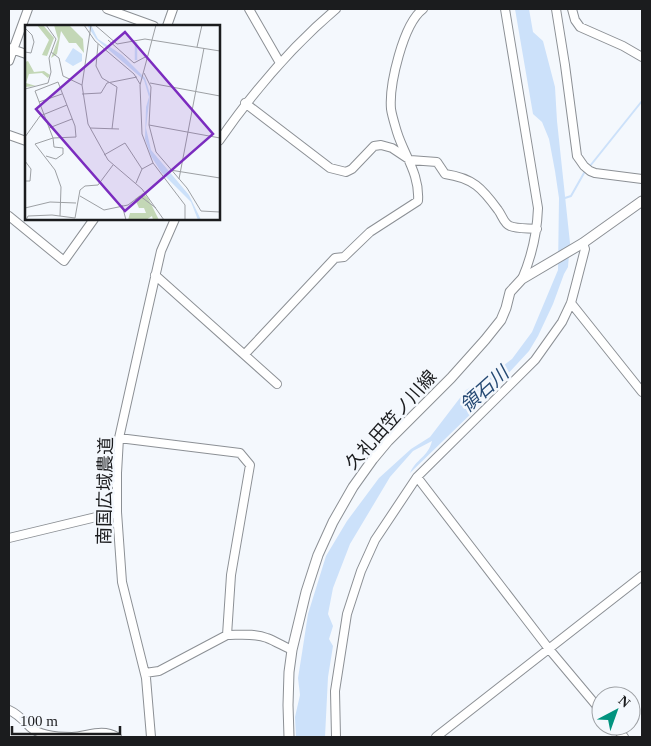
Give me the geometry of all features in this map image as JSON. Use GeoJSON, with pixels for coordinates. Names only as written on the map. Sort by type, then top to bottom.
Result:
{"type":"FeatureCollection","features":[{"type":"Feature","properties":{"kind":"main road","name":"久礼田笠ノ川線"},"geometry":{"type":"LineString","coordinates":[[290,737],[288,705],[292,650],[306,592],[318,555],[332,522],[353,487],[372,459],[451,378],[485,340],[501,320],[510,292],[526,277],[581,244],[642,201]]}},
{"type":"Feature","properties":{"kind":"street"},"geometry":{"type":"LineString","coordinates":[[9,62],[11,49],[28,9]]}},
{"type":"Feature","properties":{"kind":"street"},"geometry":{"type":"LineString","coordinates":[[107,9],[151,25]]}},
{"type":"Feature","properties":{"kind":"street"},"geometry":{"type":"LineString","coordinates":[[167,25],[173,9]]}},
{"type":"Feature","properties":{"kind":"street"},"geometry":{"type":"LineString","coordinates":[[249,9],[280,62]]}},
{"type":"Feature","properties":{"kind":"street"},"geometry":{"type":"LineString","coordinates":[[220,140],[245,104],[280,62],[303,38],[336,9]]}},
{"type":"Feature","properties":{"kind":"street"},"geometry":{"type":"LineString","coordinates":[[245,354],[335,258],[344,257],[370,232],[418,201],[419,193],[410,160],[397,133],[391,109],[392,93],[404,36],[417,13],[423,9]]}},
{"type":"Feature","properties":{"kind":"street"},"geometry":{"type":"LineString","coordinates":[[505,9],[538,208],[537,229],[526,277]]}},
{"type":"Feature","properties":{"kind":"street"},"geometry":{"type":"LineString","coordinates":[[556,9],[578,160],[590,172],[642,178]]}},
{"type":"Feature","properties":{"kind":"street"},"geometry":{"type":"LineString","coordinates":[[572,9],[575,20],[580,27],[623,46],[642,57]]}},
{"type":"Feature","properties":{"kind":"street"},"geometry":{"type":"LineString","coordinates":[[11,49],[25,54]]}},
{"type":"Feature","properties":{"kind":"street"},"geometry":{"type":"LineString","coordinates":[[245,104],[330,168],[346,172],[352,169],[374,146],[381,144],[392,148],[410,160],[437,162],[445,174],[460,176],[470,180],[481,189],[510,226],[537,229]]}},
{"type":"Feature","properties":{"kind":"street"},"geometry":{"type":"LineString","coordinates":[[9,135],[25,141]]}},
{"type":"Feature","properties":{"kind":"street"},"geometry":{"type":"LineString","coordinates":[[9,216],[64,261],[93,220]]}},
{"type":"Feature","properties":{"kind":"street","name":"南国広域農道"},"geometry":{"type":"LineString","coordinates":[[151,737],[145,673],[122,582],[117,512],[119,438],[161,251],[175,220]]}},
{"type":"Feature","properties":{"kind":"street"},"geometry":{"type":"LineString","coordinates":[[337,736],[335,692],[347,614],[360,571],[375,540],[417,477],[535,360],[562,322],[571,303],[584,249],[581,244]]}},
{"type":"Feature","properties":{"kind":"street"},"geometry":{"type":"LineString","coordinates":[[156,275],[277,384]]}},
{"type":"Feature","properties":{"kind":"street"},"geometry":{"type":"LineString","coordinates":[[571,303],[642,392]]}},
{"type":"Feature","properties":{"kind":"street"},"geometry":{"type":"LineString","coordinates":[[119,438],[240,454],[250,465],[231,575],[227,635]]}},
{"type":"Feature","properties":{"kind":"street"},"geometry":{"type":"LineString","coordinates":[[417,477],[549,650],[591,699]]}},
{"type":"Feature","properties":{"kind":"street"},"geometry":{"type":"LineString","coordinates":[[9,538],[117,512]]}},
{"type":"Feature","properties":{"kind":"street"},"geometry":{"type":"LineString","coordinates":[[436,737],[642,576]]}},
{"type":"Feature","properties":{"kind":"street"},"geometry":{"type":"LineString","coordinates":[[145,673],[160,671],[227,635],[266,637],[292,650]]}},
{"type":"Feature","properties":{"kind":"street"},"geometry":{"type":"LineString","coordinates":[[9,720],[11,711],[32,728],[47,734],[72,737],[110,732],[117,737]]}},
{"type":"Feature","properties":{"kind":"water","name":"領石川"},"geometry":{"type":"Polygon","coordinates":[[[515,9],[529,9],[533,32],[543,41],[555,87],[570,243],[568,267],[553,304],[529,351],[505,377],[491,386],[479,399],[480,405],[410,473],[415,464],[428,451],[432,441],[413,451],[390,477],[350,544],[333,588],[328,614],[333,626],[329,639],[333,646],[328,677],[325,737],[296,737],[295,717],[300,695],[298,678],[308,614],[326,556],[347,521],[379,478],[411,449],[430,437],[466,390],[490,376],[512,359],[532,332],[558,270],[559,198],[555,171],[549,139],[542,122],[533,114],[515,9]]]}},
{"type":"Feature","properties":{"kind":"waterway"},"geometry":{"type":"LineString","coordinates":[[590,166],[642,101]]}},
{"type":"Feature","properties":{"kind":"waterway"},"geometry":{"type":"LineString","coordinates":[[565,198],[571,196],[584,173]]}}]}
